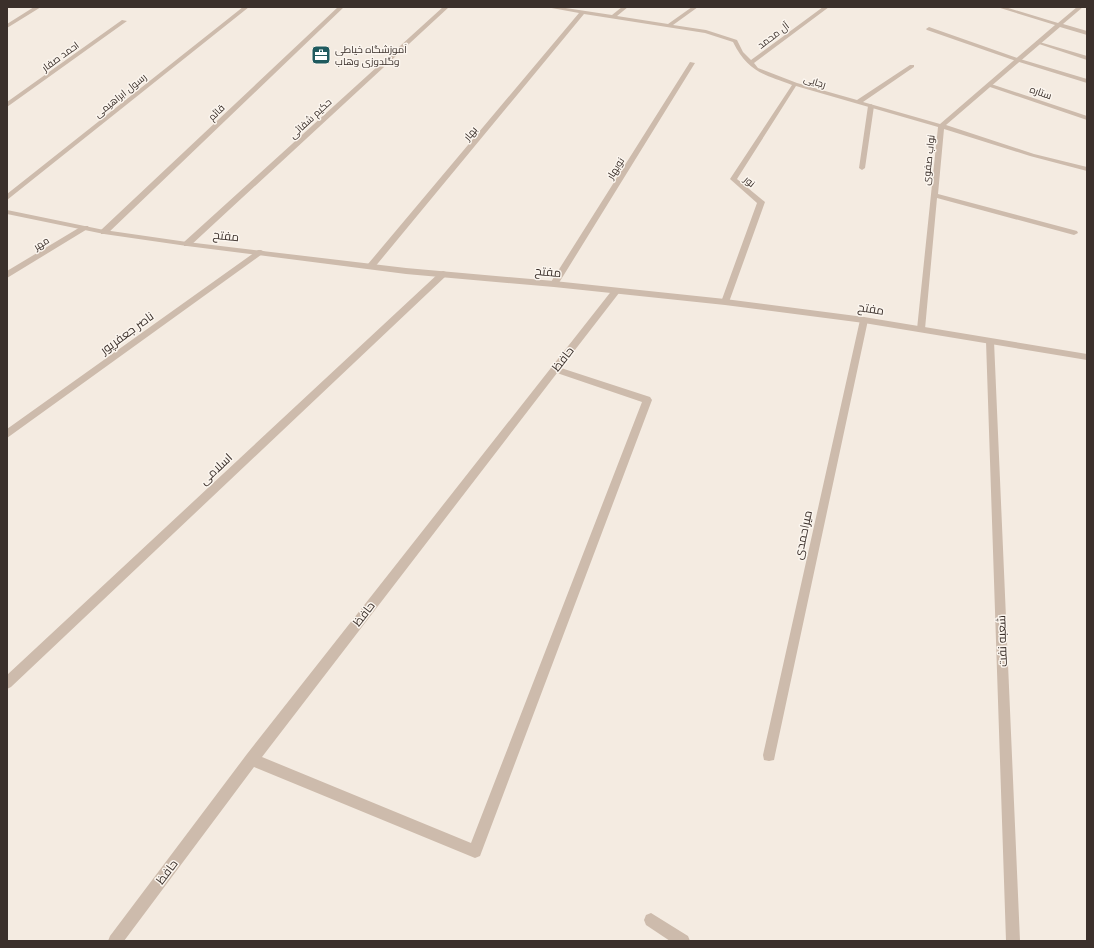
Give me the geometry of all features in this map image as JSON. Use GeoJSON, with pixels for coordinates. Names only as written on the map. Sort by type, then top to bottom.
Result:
{"type":"FeatureCollection","features":[{"type":"Feature","properties":{"kind":"street"},"geometry":{"type":"LineString","coordinates":[[7,26],[38,7]]}},
{"type":"Feature","properties":{"kind":"street","name":"رسول ابراهیمی"},"geometry":{"type":"LineString","coordinates":[[7,198],[246,7]]}},
{"type":"Feature","properties":{"kind":"street","name":"قائم"},"geometry":{"type":"LineString","coordinates":[[104,232],[341,7]]}},
{"type":"Feature","properties":{"kind":"street","name":"حکیم شفائی"},"geometry":{"type":"LineString","coordinates":[[187,244],[446,7]]}},
{"type":"Feature","properties":{"kind":"street","name":"رجایی"},"geometry":{"type":"LineString","coordinates":[[549,7],[706,32],[736,41],[740,53],[756,69],[795,84],[941,126],[1032,155],[1087,168]]}},
{"type":"Feature","properties":{"kind":"street"},"geometry":{"type":"LineString","coordinates":[[613,17],[625,7]]}},
{"type":"Feature","properties":{"kind":"street"},"geometry":{"type":"LineString","coordinates":[[669,26],[695,7]]}},
{"type":"Feature","properties":{"kind":"street","name":"آل محمد"},"geometry":{"type":"LineString","coordinates":[[750,63],[826,7]]}},
{"type":"Feature","properties":{"kind":"street"},"geometry":{"type":"LineString","coordinates":[[1000,7],[1087,33]]}},
{"type":"Feature","properties":{"kind":"street","name":"نواب صفوی"},"geometry":{"type":"LineString","coordinates":[[921,329],[941,126],[1080,7]]}},
{"type":"Feature","properties":{"kind":"street","name":"بهار"},"geometry":{"type":"LineString","coordinates":[[372,266],[583,12]]}},
{"type":"Feature","properties":{"kind":"street","name":"احمد صفار"},"geometry":{"type":"LineString","coordinates":[[7,105],[124,21]]}},
{"type":"Feature","properties":{"kind":"street"},"geometry":{"type":"LineString","coordinates":[[929,29],[1018,60],[1087,81]]}},
{"type":"Feature","properties":{"kind":"street"},"geometry":{"type":"LineString","coordinates":[[1038,42],[1087,58]]}},
{"type":"Feature","properties":{"kind":"street","name":"نوبهار"},"geometry":{"type":"LineString","coordinates":[[554,284],[692,62]]}},
{"type":"Feature","properties":{"kind":"street"},"geometry":{"type":"LineString","coordinates":[[857,102],[912,66]]}},
{"type":"Feature","properties":{"kind":"street","name":"نور"},"geometry":{"type":"LineString","coordinates":[[725,302],[761,202],[733,179],[795,84]]}},
{"type":"Feature","properties":{"kind":"street","name":"ستاره"},"geometry":{"type":"LineString","coordinates":[[989,85],[1087,118]]}},
{"type":"Feature","properties":{"kind":"street"},"geometry":{"type":"LineString","coordinates":[[862,168],[872,106]]}},
{"type":"Feature","properties":{"kind":"street"},"geometry":{"type":"LineString","coordinates":[[934,195],[1074,233]]}},
{"type":"Feature","properties":{"kind":"street","name":"مفتح"},"geometry":{"type":"LineString","coordinates":[[7,212],[104,232],[187,244],[443,274],[725,302],[864,320],[1087,357]]}},
{"type":"Feature","properties":{"kind":"street","name":"مهر"},"geometry":{"type":"LineString","coordinates":[[7,275],[85,228]]}},
{"type":"Feature","properties":{"kind":"street","name":"ناصر جعفرپور"},"geometry":{"type":"LineString","coordinates":[[7,434],[261,252]]}},
{"type":"Feature","properties":{"kind":"street","name":"اسلامی"},"geometry":{"type":"LineString","coordinates":[[7,683],[443,274]]}},
{"type":"Feature","properties":{"kind":"street","name":"حافظ"},"geometry":{"type":"LineString","coordinates":[[115,941],[252,759],[616,291]]}},
{"type":"Feature","properties":{"kind":"street","name":"میراحمدی"},"geometry":{"type":"LineString","coordinates":[[768,755],[864,320]]}},
{"type":"Feature","properties":{"kind":"street","name":"شعبه نفت"},"geometry":{"type":"LineString","coordinates":[[990,341],[1013,941]]}},
{"type":"Feature","properties":{"kind":"street"},"geometry":{"type":"LineString","coordinates":[[252,759],[475,851],[646,400],[555,369]]}},
{"type":"Feature","properties":{"kind":"street"},"geometry":{"type":"LineString","coordinates":[[652,920],[683,941]]}},
{"type":"Feature","properties":{"kind":"place","name":"آموزشگاه خیاطی وگلدوزی وهاب"},"geometry":{"type":"Point","coordinates":[321,55]}}]}
